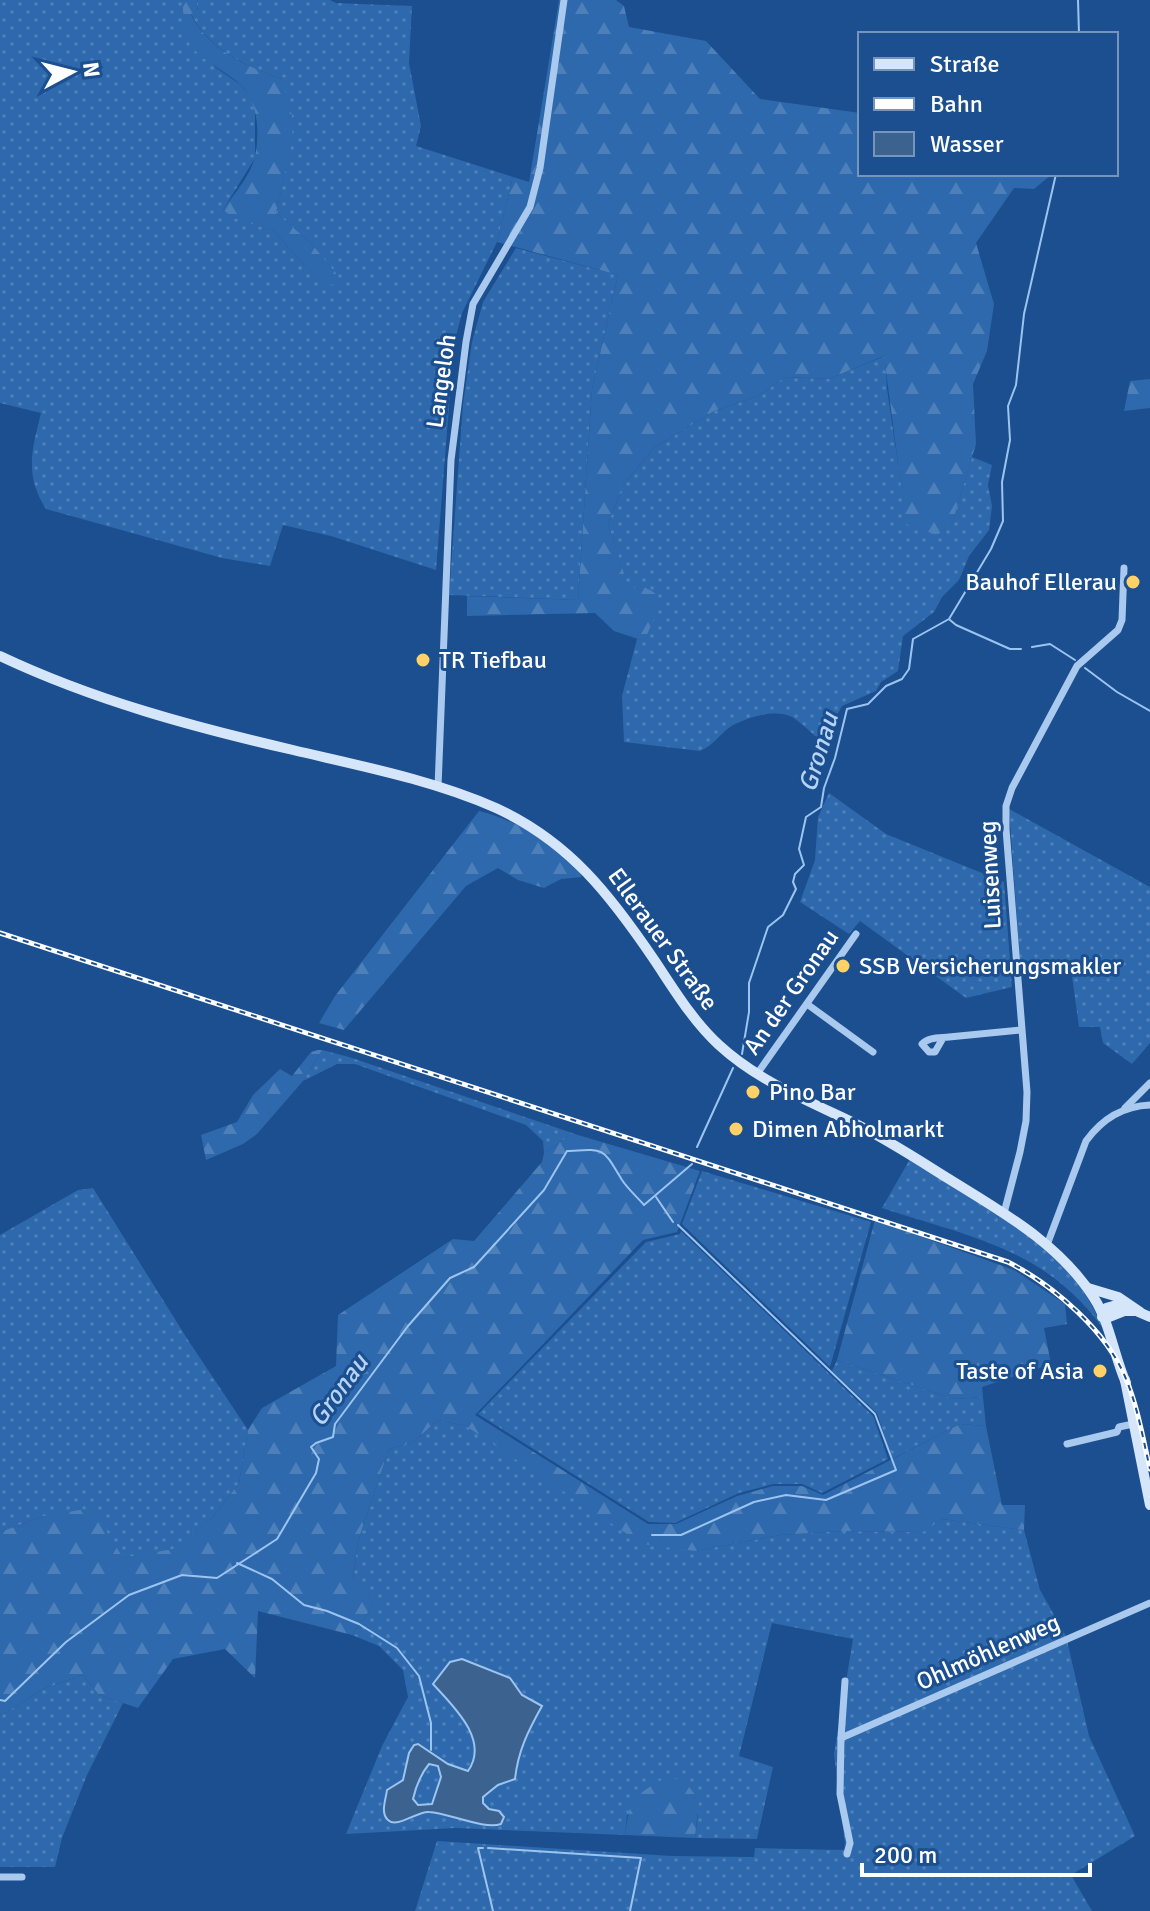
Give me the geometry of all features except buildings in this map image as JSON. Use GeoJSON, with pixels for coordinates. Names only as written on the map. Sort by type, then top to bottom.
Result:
{"type":"FeatureCollection","features":[{"type":"Feature","properties":{"kind":"main road","name":"Ellerauer Straße"},"geometry":{"type":"LineString","coordinates":[[0,656],[44,676],[184,723],[438,787],[495,807],[525,823],[584,867],[625,916],[690,1014],[717,1044],[757,1074],[859,1126],[1004,1213],[1047,1245],[1087,1288],[1104,1313],[1126,1383],[1150,1505]]}},
{"type":"Feature","properties":{"kind":"main road"},"geometry":{"type":"LineString","coordinates":[[1087,1288],[1118,1297],[1145,1314]]}},
{"type":"Feature","properties":{"kind":"main road"},"geometry":{"type":"LineString","coordinates":[[1104,1313],[1111,1305],[1120,1304],[1145,1314]]}},
{"type":"Feature","properties":{"kind":"street","name":"Langeloh"},"geometry":{"type":"LineString","coordinates":[[438,787],[451,460],[466,342],[473,304],[530,207],[540,168],[564,0]]}},
{"type":"Feature","properties":{"kind":"street","name":"Luisenweg"},"geometry":{"type":"LineString","coordinates":[[1004,1213],[1013,1188],[1026,1121],[1026,1072],[1020,1030],[1006,806],[1012,788],[1077,666],[1118,630],[1122,620],[1124,568]]}},
{"type":"Feature","properties":{"kind":"street","name":"An der Gronau"},"geometry":{"type":"LineString","coordinates":[[757,1074],[856,934]]}},
{"type":"Feature","properties":{"kind":"street"},"geometry":{"type":"LineString","coordinates":[[807,1004],[873,1052]]}},
{"type":"Feature","properties":{"kind":"street"},"geometry":{"type":"LineString","coordinates":[[943,1038],[1020,1030]]}},
{"type":"Feature","properties":{"kind":"street"},"geometry":{"type":"LineString","coordinates":[[1047,1245],[1086,1141],[1096,1128],[1125,1108],[1150,1083]]}},
{"type":"Feature","properties":{"kind":"street"},"geometry":{"type":"LineString","coordinates":[[1125,1108],[1150,1105]]}},
{"type":"Feature","properties":{"kind":"street"},"geometry":{"type":"LineString","coordinates":[[1067,1444],[1117,1432],[1119,1427],[1133,1424]]}},
{"type":"Feature","properties":{"kind":"street","name":"Ohlmöhlenweg"},"geometry":{"type":"LineString","coordinates":[[841,1738],[1150,1603]]}},
{"type":"Feature","properties":{"kind":"street"},"geometry":{"type":"LineString","coordinates":[[845,1681],[840,1794],[850,1843],[847,1854]]}},
{"type":"Feature","properties":{"kind":"street"},"geometry":{"type":"LineString","coordinates":[[0,1877],[22,1877]]}},
{"type":"Feature","properties":{"kind":"green space"},"geometry":{"type":"Polygon","coordinates":[[[0,0],[181,0],[215,67],[241,85],[251,97],[255,110],[255,158],[223,210],[238,219],[274,231],[303,264],[333,285],[335,273],[310,242],[276,213],[286,167],[282,79],[242,62],[218,47],[198,26],[191,13],[198,10],[196,0],[330,0],[336,3],[412,6],[409,63],[421,126],[416,146],[513,177],[497,242],[462,313],[454,344],[436,570],[331,536],[283,525],[270,566],[222,558],[46,509],[32,473],[33,450],[41,413],[0,403],[0,0]]]}},
{"type":"Feature","properties":{"kind":"green space"},"geometry":{"type":"Polygon","coordinates":[[[181,0],[196,0],[198,11],[191,14],[218,47],[256,69],[282,79],[293,120],[292,141],[276,213],[310,242],[336,273],[333,286],[303,264],[274,231],[237,219],[223,210],[253,163],[257,147],[256,118],[251,100],[241,85],[192,47],[185,30],[181,0]]]}},
{"type":"Feature","properties":{"kind":"green space"},"geometry":{"type":"Polygon","coordinates":[[[559,0],[616,0],[624,6],[629,27],[706,41],[760,99],[858,113],[858,176],[1050,176],[1034,189],[1014,188],[976,243],[994,304],[987,351],[973,384],[976,444],[952,524],[937,535],[906,524],[884,356],[829,379],[785,377],[758,396],[714,411],[654,448],[624,484],[608,523],[631,596],[637,583],[655,593],[654,619],[644,641],[614,631],[595,613],[467,616],[467,596],[578,600],[592,389],[618,275],[497,242],[513,177],[529,182],[559,0]]]}},
{"type":"Feature","properties":{"kind":"green space"},"geometry":{"type":"Polygon","coordinates":[[[516,248],[618,275],[592,389],[578,600],[449,595],[463,404],[472,342],[483,302],[516,248]]]}},
{"type":"Feature","properties":{"kind":"green space"},"geometry":{"type":"Polygon","coordinates":[[[885,356],[907,524],[937,534],[952,524],[972,457],[992,465],[988,485],[992,506],[989,530],[969,556],[959,580],[942,597],[934,612],[903,636],[898,671],[881,682],[876,691],[842,706],[828,745],[785,714],[760,715],[736,724],[700,751],[624,742],[622,696],[637,639],[644,640],[608,523],[624,484],[654,448],[714,411],[758,396],[785,377],[829,379],[885,356]]]}},
{"type":"Feature","properties":{"kind":"green space"},"geometry":{"type":"Polygon","coordinates":[[[1150,379],[1150,408],[1124,411],[1130,381],[1150,379]]]}},
{"type":"Feature","properties":{"kind":"green space"},"geometry":{"type":"Polygon","coordinates":[[[829,793],[886,834],[1004,882],[1012,987],[966,998],[860,921],[849,934],[800,902],[815,860],[818,817],[829,793]]]}},
{"type":"Feature","properties":{"kind":"green space"},"geometry":{"type":"Polygon","coordinates":[[[1009,809],[1150,887],[1150,1043],[1132,1064],[1103,1043],[1100,1027],[1079,1027],[1071,969],[1021,974],[1009,809]]]}},
{"type":"Feature","properties":{"kind":"green space"},"geometry":{"type":"Polygon","coordinates":[[[479,811],[537,835],[564,855],[582,877],[561,879],[544,888],[518,880],[498,868],[466,886],[344,1030],[319,1023],[335,996],[479,811]]]}},
{"type":"Feature","properties":{"kind":"green space"},"geometry":{"type":"Polygon","coordinates":[[[322,1050],[578,1135],[570,1135],[544,1153],[543,1141],[526,1125],[355,1064],[337,1064],[303,1081],[322,1050]]]}},
{"type":"Feature","properties":{"kind":"green space"},"geometry":{"type":"Polygon","coordinates":[[[322,1050],[303,1081],[257,1134],[243,1144],[206,1160],[201,1135],[237,1122],[253,1095],[280,1069],[292,1076],[311,1052],[322,1050]]]}},
{"type":"Feature","properties":{"kind":"green space"},"geometry":{"type":"Polygon","coordinates":[[[570,1135],[700,1171],[677,1232],[643,1240],[475,1415],[648,1524],[676,1524],[737,1496],[773,1486],[802,1486],[823,1495],[960,1424],[986,1426],[1002,1505],[1025,1505],[1024,1530],[942,1519],[923,1532],[843,1531],[780,1535],[695,1551],[642,1544],[466,1426],[438,1420],[412,1443],[389,1449],[358,1541],[353,1578],[374,1604],[352,1635],[258,1611],[255,1678],[225,1649],[173,1659],[138,1708],[99,1695],[83,1675],[43,1689],[0,1716],[0,1532],[44,1516],[92,1508],[123,1558],[173,1549],[212,1518],[239,1483],[248,1430],[262,1408],[336,1366],[338,1315],[453,1239],[474,1241],[542,1162],[544,1153],[570,1135]]]}},
{"type":"Feature","properties":{"kind":"green space"},"geometry":{"type":"Polygon","coordinates":[[[910,1159],[993,1210],[1046,1250],[1088,1298],[1102,1327],[1080,1300],[1030,1262],[975,1238],[882,1208],[910,1159]]]}},
{"type":"Feature","properties":{"kind":"green space"},"geometry":{"type":"Polygon","coordinates":[[[702,1171],[871,1222],[830,1367],[682,1224],[702,1171]]]}},
{"type":"Feature","properties":{"kind":"green space"},"geometry":{"type":"Polygon","coordinates":[[[93,1188],[248,1430],[239,1483],[212,1518],[173,1550],[123,1558],[44,1516],[0,1532],[0,1235],[78,1190],[93,1188]]]}},
{"type":"Feature","properties":{"kind":"green space"},"geometry":{"type":"Polygon","coordinates":[[[875,1220],[1014,1270],[1065,1304],[1067,1324],[1044,1328],[1051,1364],[982,1387],[983,1397],[954,1399],[837,1360],[875,1220]]]}},
{"type":"Feature","properties":{"kind":"green space"},"geometry":{"type":"Polygon","coordinates":[[[681,1231],[873,1416],[888,1459],[822,1493],[802,1484],[773,1484],[739,1493],[675,1523],[649,1522],[478,1414],[646,1242],[680,1234],[681,1231]]]}},
{"type":"Feature","properties":{"kind":"green space"},"geometry":{"type":"Polygon","coordinates":[[[837,1360],[954,1399],[983,1397],[986,1426],[960,1424],[892,1459],[877,1413],[832,1371],[837,1360]]]}},
{"type":"Feature","properties":{"kind":"green space"},"geometry":{"type":"Polygon","coordinates":[[[438,1420],[466,1426],[695,1551],[780,1535],[843,1531],[922,1532],[942,1519],[1024,1530],[1040,1590],[1066,1636],[1089,1736],[1135,1836],[1071,1875],[1092,1911],[415,1911],[437,1841],[672,1856],[754,1857],[755,1848],[844,1850],[845,1844],[834,1754],[853,1639],[772,1623],[739,1756],[773,1767],[757,1839],[695,1838],[698,1814],[627,1815],[625,1835],[456,1828],[346,1834],[382,1746],[408,1697],[403,1670],[379,1646],[352,1635],[374,1604],[353,1579],[358,1541],[389,1449],[412,1443],[438,1420]]]}},
{"type":"Feature","properties":{"kind":"green space"},"geometry":{"type":"Polygon","coordinates":[[[83,1675],[99,1695],[123,1703],[87,1775],[62,1838],[55,1867],[0,1867],[0,1716],[43,1689],[83,1675]]]}},
{"type":"Feature","properties":{"kind":"green space"},"geometry":{"type":"Polygon","coordinates":[[[663,1779],[683,1779],[699,1800],[695,1838],[625,1835],[635,1800],[663,1779]]]}},
{"type":"Feature","properties":{"kind":"water"},"geometry":{"type":"Polygon","coordinates":[[[462,1659],[510,1678],[522,1695],[542,1706],[524,1741],[515,1779],[498,1785],[483,1797],[483,1803],[489,1809],[499,1811],[504,1817],[501,1824],[485,1825],[429,1812],[392,1822],[384,1814],[387,1790],[403,1780],[414,1745],[418,1744],[448,1764],[468,1771],[474,1759],[475,1747],[466,1724],[433,1684],[450,1662],[462,1659]],[[429,1764],[421,1776],[413,1799],[418,1805],[432,1804],[441,1777],[438,1766],[429,1764]]]}},
{"type":"Feature","properties":{"kind":"waterway","name":"Gronau"},"geometry":{"type":"LineString","coordinates":[[1078,0],[1079,32]]}},
{"type":"Feature","properties":{"kind":"waterway","name":"Gronau"},"geometry":{"type":"LineString","coordinates":[[742,1054],[749,1012],[749,983],[768,927],[783,915],[796,889],[793,882],[795,874],[804,865],[799,849],[806,817],[821,807],[847,709],[868,704],[886,686],[902,679],[909,669],[913,639],[949,619],[991,549],[1003,521],[1002,482],[1010,440],[1008,406],[1016,385],[1024,314],[1056,176]]}},
{"type":"Feature","properties":{"kind":"waterway"},"geometry":{"type":"LineString","coordinates":[[950,620],[1010,649],[1021,649]]}},
{"type":"Feature","properties":{"kind":"waterway"},"geometry":{"type":"LineString","coordinates":[[1032,647],[1050,644],[1075,660]]}},
{"type":"Feature","properties":{"kind":"waterway"},"geometry":{"type":"LineString","coordinates":[[1085,668],[1150,711]]}},
{"type":"Feature","properties":{"kind":"waterway","name":"Gronau"},"geometry":{"type":"LineString","coordinates":[[697,1147],[733,1068]]}},
{"type":"Feature","properties":{"kind":"waterway","name":"Gronau"},"geometry":{"type":"LineString","coordinates":[[0,1700],[5,1701],[66,1642],[129,1595],[182,1575],[217,1578],[277,1539],[316,1473],[319,1459],[311,1447],[333,1437],[335,1424],[408,1326],[450,1278],[474,1267],[544,1190],[567,1151],[602,1152],[644,1205],[692,1164]]}},
{"type":"Feature","properties":{"kind":"waterway"},"geometry":{"type":"LineString","coordinates":[[656,1197],[673,1222]]}},
{"type":"Feature","properties":{"kind":"waterway"},"geometry":{"type":"LineString","coordinates":[[652,1535],[681,1535],[754,1502],[786,1495],[826,1500],[896,1470],[875,1414],[678,1225]]}},
{"type":"Feature","properties":{"kind":"waterway"},"geometry":{"type":"LineString","coordinates":[[237,1563],[272,1579],[304,1605],[359,1624],[397,1648],[419,1676],[431,1723],[431,1750]]}},
{"type":"Feature","properties":{"kind":"waterway"},"geometry":{"type":"LineString","coordinates":[[483,1848],[478,1848],[493,1911]]}},
{"type":"Feature","properties":{"kind":"waterway"},"geometry":{"type":"LineString","coordinates":[[488,1848],[641,1858],[630,1911]]}},
{"type":"Feature","properties":{"kind":"railway"},"geometry":{"type":"LineString","coordinates":[[0,933],[1008,1262],[1060,1296],[1106,1344],[1130,1390],[1150,1469]]}},
{"type":"Feature","properties":{"kind":"place","name":"Bauhof Ellerau"},"geometry":{"type":"Point","coordinates":[1133,582]}},
{"type":"Feature","properties":{"kind":"place","name":"TR Tiefbau"},"geometry":{"type":"Point","coordinates":[423,660]}},
{"type":"Feature","properties":{"kind":"place","name":"SSB Versicherungsmakler"},"geometry":{"type":"Point","coordinates":[843,966]}},
{"type":"Feature","properties":{"kind":"place","name":"Pino Bar"},"geometry":{"type":"Point","coordinates":[753,1092]}},
{"type":"Feature","properties":{"kind":"place","name":"Dimen Abholmarkt"},"geometry":{"type":"Point","coordinates":[736,1129]}},
{"type":"Feature","properties":{"kind":"place","name":"Taste of Asia"},"geometry":{"type":"Point","coordinates":[1100,1371]}}]}
